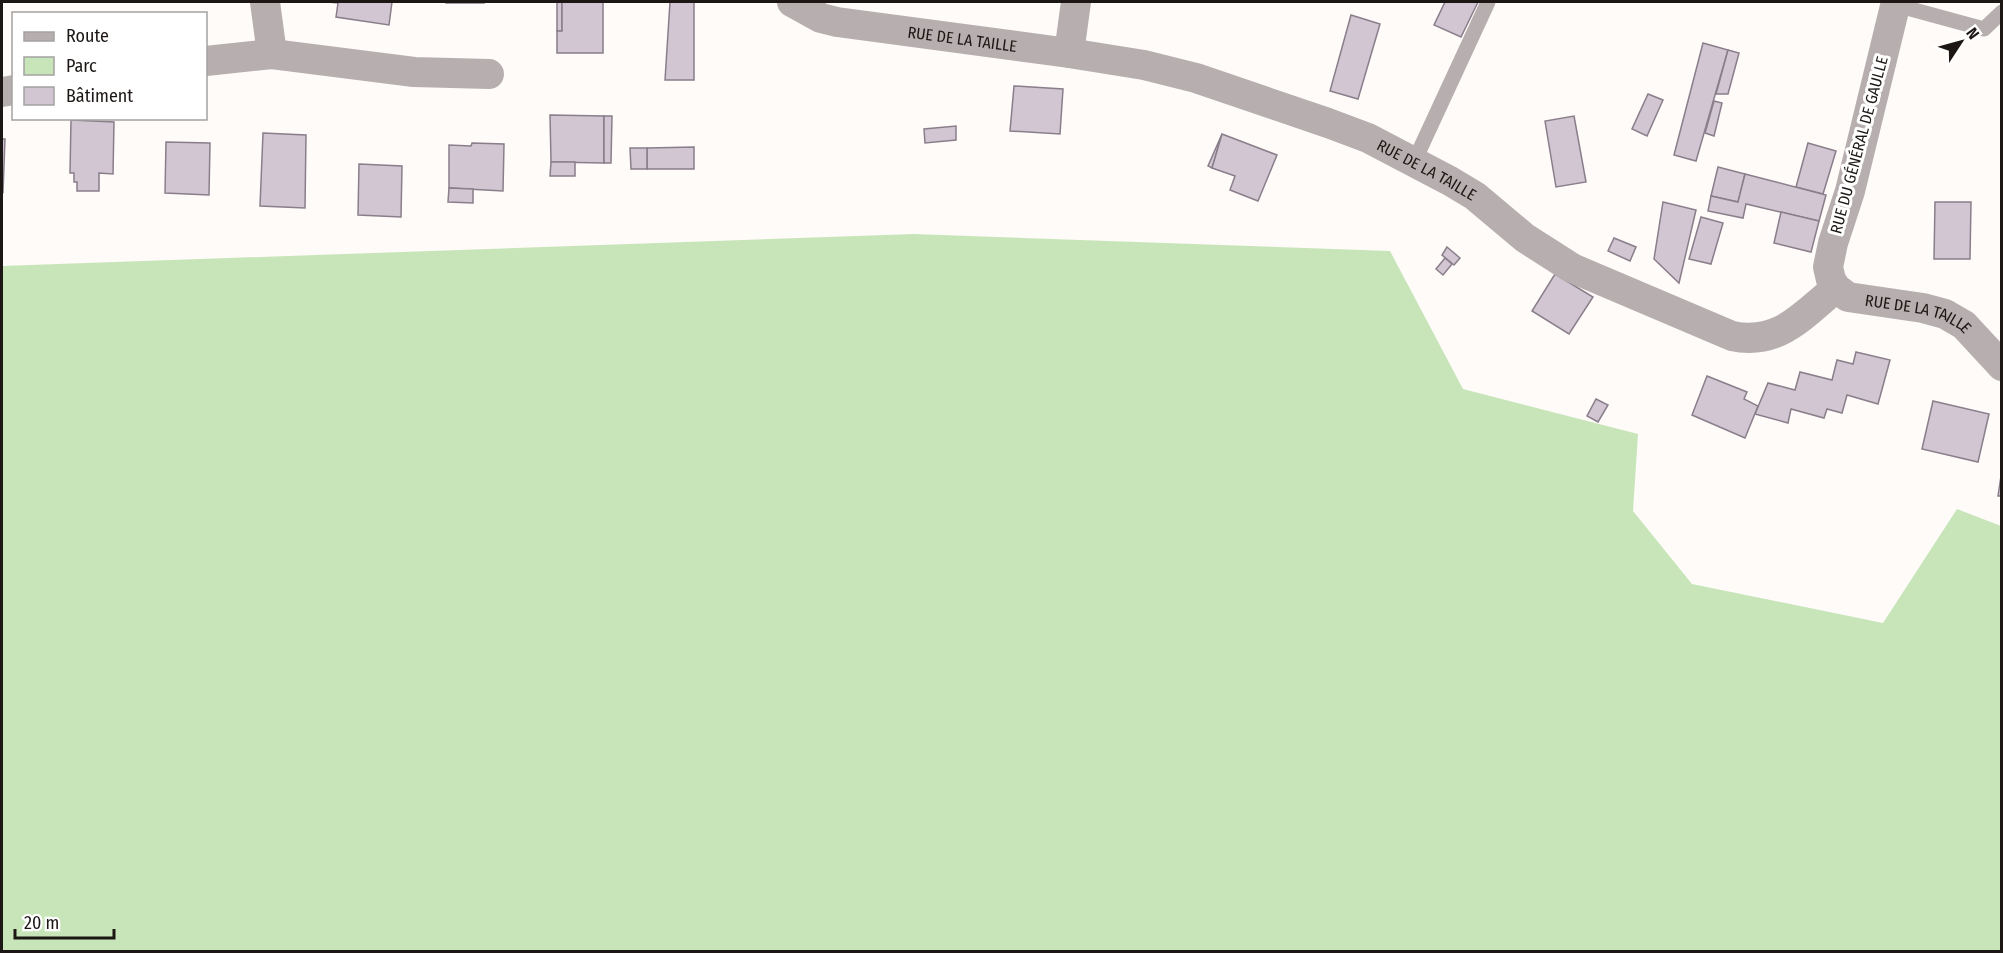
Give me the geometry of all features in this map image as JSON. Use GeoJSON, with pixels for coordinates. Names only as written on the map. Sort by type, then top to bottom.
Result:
{"type":"FeatureCollection","features":[{"type":"Feature","properties":{"kind":"street"},"geometry":{"type":"LineString","coordinates":[[265,2],[272,54]]}},
{"type":"Feature","properties":{"kind":"street","name":"RUE DE LA TAILLE"},"geometry":{"type":"LineString","coordinates":[[792,2],[821,18],[837,22],[1144,65],[1196,78],[1368,138],[1450,180],[1475,196],[1525,238],[1572,268],[1682,313],[1714,330],[1747,339],[1764,337],[1782,331],[1801,320],[1836,288],[1848,297],[1923,308],[1946,314],[1964,325],[2001,366]]}},
{"type":"Feature","properties":{"kind":"street"},"geometry":{"type":"LineString","coordinates":[[1069,53],[1076,2]]}},
{"type":"Feature","properties":{"kind":"street","name":"RUE DU GÉNÉRAL DE GAULLE"},"geometry":{"type":"LineString","coordinates":[[1836,288],[1831,280],[1828,267],[1833,243],[1850,191],[1896,3]]}},
{"type":"Feature","properties":{"kind":"street"},"geometry":{"type":"LineString","coordinates":[[207,61],[272,54],[414,72],[489,75]]}},
{"type":"Feature","properties":{"kind":"lane"},"geometry":{"type":"LineString","coordinates":[[1414,162],[1488,2]]}},
{"type":"Feature","properties":{"kind":"lane"},"geometry":{"type":"LineString","coordinates":[[1896,3],[1984,29],[2001,12]]}},
{"type":"Feature","properties":{"kind":"green space"},"geometry":{"type":"Polygon","coordinates":[[[914,234],[1390,251],[1463,389],[1638,434],[1633,511],[1692,584],[1883,623],[1957,509],[2001,526],[2001,951],[2,951],[2,266],[914,234]]]}},
{"type":"Feature","properties":{"kind":"building"},"geometry":{"type":"Polygon","coordinates":[[[328,2],[392,2],[389,25],[336,17],[338,3],[328,2]]]}},
{"type":"Feature","properties":{"kind":"building"},"geometry":{"type":"Polygon","coordinates":[[[484,2],[484,3],[446,3],[484,2]]]}},
{"type":"Feature","properties":{"kind":"building"},"geometry":{"type":"Polygon","coordinates":[[[557,2],[562,2],[562,31],[557,31],[557,2]]]}},
{"type":"Feature","properties":{"kind":"building"},"geometry":{"type":"Polygon","coordinates":[[[562,2],[603,2],[603,53],[557,53],[557,31],[562,31],[562,2]]]}},
{"type":"Feature","properties":{"kind":"building"},"geometry":{"type":"Polygon","coordinates":[[[670,2],[694,2],[694,80],[665,80],[670,2]]]}},
{"type":"Feature","properties":{"kind":"building"},"geometry":{"type":"Polygon","coordinates":[[[1445,2],[1478,2],[1461,37],[1434,25],[1445,2]]]}},
{"type":"Feature","properties":{"kind":"building"},"geometry":{"type":"Polygon","coordinates":[[[1351,15],[1380,24],[1358,99],[1330,91],[1351,15]]]}},
{"type":"Feature","properties":{"kind":"building"},"geometry":{"type":"Polygon","coordinates":[[[1703,43],[1728,50],[1696,161],[1674,155],[1703,43]]]}},
{"type":"Feature","properties":{"kind":"building"},"geometry":{"type":"Polygon","coordinates":[[[1728,50],[1739,53],[1728,94],[1716,94],[1728,50]]]}},
{"type":"Feature","properties":{"kind":"building"},"geometry":{"type":"Polygon","coordinates":[[[1014,86],[1063,89],[1060,134],[1010,131],[1014,86]]]}},
{"type":"Feature","properties":{"kind":"building"},"geometry":{"type":"Polygon","coordinates":[[[1648,94],[1663,100],[1647,136],[1632,129],[1648,94]]]}},
{"type":"Feature","properties":{"kind":"building"},"geometry":{"type":"Polygon","coordinates":[[[1714,101],[1722,103],[1714,136],[1705,133],[1714,101]]]}},
{"type":"Feature","properties":{"kind":"building"},"geometry":{"type":"Polygon","coordinates":[[[550,115],[604,116],[604,163],[551,162],[550,115]]]}},
{"type":"Feature","properties":{"kind":"building"},"geometry":{"type":"Polygon","coordinates":[[[604,116],[612,116],[611,163],[604,163],[604,116]]]}},
{"type":"Feature","properties":{"kind":"building"},"geometry":{"type":"Polygon","coordinates":[[[1574,116],[1586,182],[1556,187],[1545,121],[1574,116]]]}},
{"type":"Feature","properties":{"kind":"building"},"geometry":{"type":"Polygon","coordinates":[[[71,120],[114,122],[113,174],[99,173],[99,191],[77,191],[74,173],[70,173],[71,120]]]}},
{"type":"Feature","properties":{"kind":"building"},"geometry":{"type":"Polygon","coordinates":[[[956,126],[956,140],[925,143],[924,129],[956,126]]]}},
{"type":"Feature","properties":{"kind":"building"},"geometry":{"type":"Polygon","coordinates":[[[263,133],[306,135],[305,208],[260,206],[263,133]]]}},
{"type":"Feature","properties":{"kind":"building"},"geometry":{"type":"Polygon","coordinates":[[[1222,134],[1212,168],[1208,166],[1222,134]]]}},
{"type":"Feature","properties":{"kind":"building"},"geometry":{"type":"Polygon","coordinates":[[[1222,134],[1277,155],[1258,201],[1230,190],[1235,176],[1212,168],[1222,134]]]}},
{"type":"Feature","properties":{"kind":"building"},"geometry":{"type":"Polygon","coordinates":[[[2,139],[5,139],[3,192],[2,191],[2,139]]]}},
{"type":"Feature","properties":{"kind":"building"},"geometry":{"type":"Polygon","coordinates":[[[166,142],[210,143],[209,195],[165,193],[166,142]]]}},
{"type":"Feature","properties":{"kind":"building"},"geometry":{"type":"Polygon","coordinates":[[[472,143],[504,144],[503,191],[449,188],[449,145],[471,146],[472,143]]]}},
{"type":"Feature","properties":{"kind":"building"},"geometry":{"type":"Polygon","coordinates":[[[1808,143],[1836,151],[1823,194],[1796,187],[1808,143]]]}},
{"type":"Feature","properties":{"kind":"building"},"geometry":{"type":"Polygon","coordinates":[[[694,147],[694,169],[647,169],[647,148],[694,147]]]}},
{"type":"Feature","properties":{"kind":"building"},"geometry":{"type":"Polygon","coordinates":[[[630,148],[647,148],[647,169],[631,169],[630,148]]]}},
{"type":"Feature","properties":{"kind":"building"},"geometry":{"type":"Polygon","coordinates":[[[551,162],[575,162],[575,176],[550,176],[551,162]]]}},
{"type":"Feature","properties":{"kind":"building"},"geometry":{"type":"Polygon","coordinates":[[[359,164],[402,166],[401,217],[358,215],[359,164]]]}},
{"type":"Feature","properties":{"kind":"building"},"geometry":{"type":"Polygon","coordinates":[[[1718,167],[1745,174],[1738,202],[1711,196],[1718,167]]]}},
{"type":"Feature","properties":{"kind":"building"},"geometry":{"type":"Polygon","coordinates":[[[1745,174],[1826,195],[1819,221],[1746,204],[1743,218],[1708,211],[1711,196],[1738,202],[1745,174]]]}},
{"type":"Feature","properties":{"kind":"building"},"geometry":{"type":"Polygon","coordinates":[[[449,188],[473,189],[473,203],[448,202],[449,188]]]}},
{"type":"Feature","properties":{"kind":"building"},"geometry":{"type":"Polygon","coordinates":[[[1663,202],[1696,210],[1679,283],[1654,259],[1663,202]]]}},
{"type":"Feature","properties":{"kind":"building"},"geometry":{"type":"Polygon","coordinates":[[[1935,202],[1971,202],[1970,259],[1934,259],[1935,202]]]}},
{"type":"Feature","properties":{"kind":"building"},"geometry":{"type":"Polygon","coordinates":[[[1781,212],[1819,221],[1811,252],[1774,243],[1781,212]]]}},
{"type":"Feature","properties":{"kind":"building"},"geometry":{"type":"Polygon","coordinates":[[[1701,217],[1723,223],[1711,264],[1689,259],[1701,217]]]}},
{"type":"Feature","properties":{"kind":"building"},"geometry":{"type":"Polygon","coordinates":[[[1614,238],[1636,247],[1630,261],[1608,251],[1614,238]]]}},
{"type":"Feature","properties":{"kind":"building"},"geometry":{"type":"Polygon","coordinates":[[[1447,247],[1460,258],[1454,265],[1442,255],[1447,247]]]}},
{"type":"Feature","properties":{"kind":"building"},"geometry":{"type":"Polygon","coordinates":[[[1445,258],[1452,264],[1443,275],[1436,269],[1445,258]]]}},
{"type":"Feature","properties":{"kind":"building"},"geometry":{"type":"Polygon","coordinates":[[[1555,274],[1593,297],[1569,334],[1532,311],[1555,274]]]}},
{"type":"Feature","properties":{"kind":"building"},"geometry":{"type":"Polygon","coordinates":[[[1856,352],[1890,360],[1878,404],[1847,395],[1842,413],[1827,409],[1824,418],[1791,409],[1788,423],[1755,414],[1768,383],[1795,390],[1800,372],[1832,380],[1837,360],[1853,364],[1856,352]]]}},
{"type":"Feature","properties":{"kind":"building"},"geometry":{"type":"Polygon","coordinates":[[[1707,376],[1747,392],[1744,399],[1758,406],[1745,438],[1692,415],[1707,376]]]}},
{"type":"Feature","properties":{"kind":"building"},"geometry":{"type":"Polygon","coordinates":[[[1596,399],[1608,405],[1598,422],[1587,416],[1596,399]]]}},
{"type":"Feature","properties":{"kind":"building"},"geometry":{"type":"Polygon","coordinates":[[[1933,401],[1989,414],[1978,462],[1922,449],[1933,401]]]}},
{"type":"Feature","properties":{"kind":"building"},"geometry":{"type":"Polygon","coordinates":[[[2001,476],[2002,496],[1998,496],[2001,476]]]}}]}
